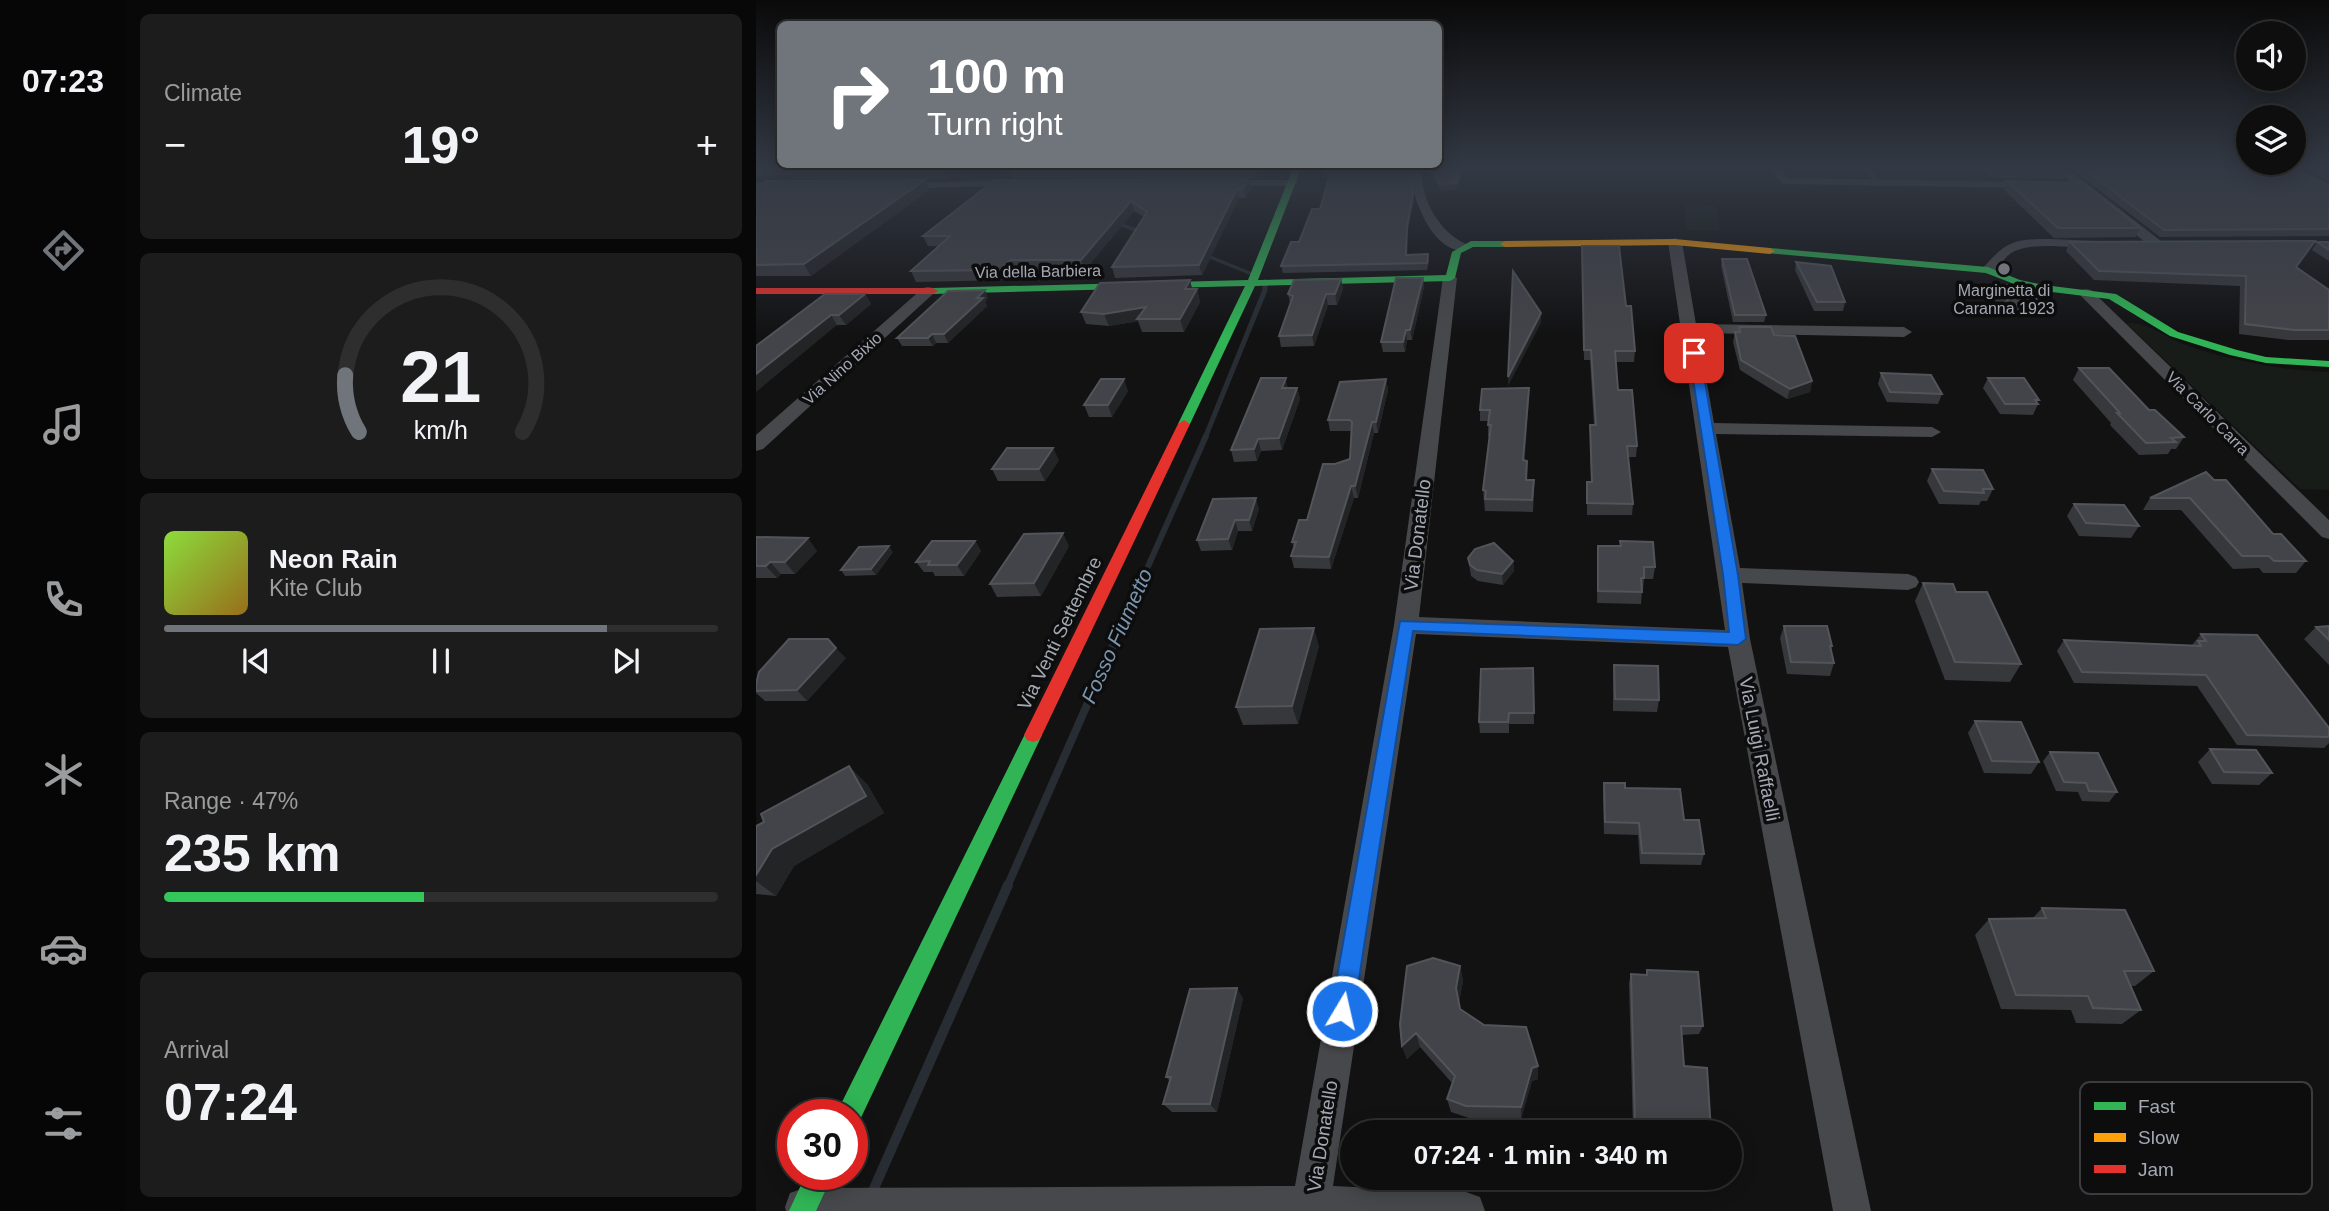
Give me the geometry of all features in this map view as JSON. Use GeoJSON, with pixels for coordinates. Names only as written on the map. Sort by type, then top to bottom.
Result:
{"type":"FeatureCollection","features":[{"type":"Feature","properties":{"kind":"street","name":"Via Venti Settembre"},"geometry":{"type":"LineString","coordinates":[[857,1099],[1255,278],[1277,223]]}},
{"type":"Feature","properties":{"kind":"street"},"geometry":{"type":"LineString","coordinates":[[1435,223],[1447,241],[1461,247],[1489,242],[1675,242],[1988,270],[2017,282],[2112,296],[2174,334],[2223,350],[2266,360],[2329,364]]}},
{"type":"Feature","properties":{"kind":"street"},"geometry":{"type":"LineString","coordinates":[[1988,270],[1996,265],[2004,251],[2019,245],[2162,244],[2132,223]]}},
{"type":"Feature","properties":{"kind":"street","name":"Via Luigi Raffaelli"},"geometry":{"type":"LineString","coordinates":[[1675,242],[1707,428],[1738,639],[1852,1211]]}},
{"type":"Feature","properties":{"kind":"street"},"geometry":{"type":"LineString","coordinates":[[1450,278],[1461,247]]}},
{"type":"Feature","properties":{"kind":"street","name":"Via della Barbiera"},"geometry":{"type":"LineString","coordinates":[[756,291],[928,290],[1255,278],[1279,282],[1450,278]]}},
{"type":"Feature","properties":{"kind":"street","name":"Via Donatello"},"geometry":{"type":"LineString","coordinates":[[1311,1205],[1406,625],[1450,278]]}},
{"type":"Feature","properties":{"kind":"street","name":"Via Nino Bixio"},"geometry":{"type":"LineString","coordinates":[[756,445],[764,432],[928,290]]}},
{"type":"Feature","properties":{"kind":"street","name":"Via Carlo Carra"},"geometry":{"type":"LineString","coordinates":[[2086,293],[2329,533]]}},
{"type":"Feature","properties":{"kind":"street"},"geometry":{"type":"LineString","coordinates":[[1690,328],[1904,332]]}},
{"type":"Feature","properties":{"kind":"street"},"geometry":{"type":"LineString","coordinates":[[1707,428],[1932,432]]}},
{"type":"Feature","properties":{"kind":"street"},"geometry":{"type":"LineString","coordinates":[[1730,575],[1908,582]]}},
{"type":"Feature","properties":{"kind":"street"},"geometry":{"type":"LineString","coordinates":[[1406,625],[1738,639]]}},
{"type":"Feature","properties":{"kind":"street"},"geometry":{"type":"LineString","coordinates":[[809,1197],[846,1207],[1311,1205],[1466,1211]]}},
{"type":"Feature","properties":{"kind":"shaded area"},"geometry":{"type":"Polygon","coordinates":[[[1685,223],[1719,223],[1720,231],[1686,230],[1685,223]]]}},
{"type":"Feature","properties":{"kind":"shaded area"},"geometry":{"type":"Polygon","coordinates":[[[2126,323],[2143,325],[2186,345],[2238,360],[2275,367],[2329,372],[2329,490],[2300,489],[2126,323]]]}},
{"type":"Feature","properties":{"kind":"building"},"geometry":{"type":"Polygon","coordinates":[[[756,223],[864,223],[804,264],[756,265],[756,223]]]}},
{"type":"Feature","properties":{"kind":"building"},"geometry":{"type":"Polygon","coordinates":[[[940,223],[1113,223],[1081,260],[1010,260],[1000,270],[911,271],[950,236],[923,236],[940,223]]]}},
{"type":"Feature","properties":{"kind":"building"},"geometry":{"type":"Polygon","coordinates":[[[1140,223],[1220,223],[1199,265],[1112,267],[1140,223]]]}},
{"type":"Feature","properties":{"kind":"building"},"geometry":{"type":"Polygon","coordinates":[[[1307,223],[1408,223],[1406,255],[1428,254],[1427,263],[1281,266],[1291,242],[1299,242],[1307,223]]]}},
{"type":"Feature","properties":{"kind":"building"},"geometry":{"type":"Polygon","coordinates":[[[2052,223],[2133,223],[2140,228],[2058,228],[2052,223]]]}},
{"type":"Feature","properties":{"kind":"building"},"geometry":{"type":"Polygon","coordinates":[[[2154,223],[2329,223],[2329,229],[2164,230],[2154,223]]]}},
{"type":"Feature","properties":{"kind":"building"},"geometry":{"type":"Polygon","coordinates":[[[2315,241],[2296,267],[2329,290],[2329,330],[2295,330],[2245,324],[2246,276],[2099,271],[2070,242],[2315,241]]]}},
{"type":"Feature","properties":{"kind":"building"},"geometry":{"type":"Polygon","coordinates":[[[2317,242],[2329,242],[2329,250],[2317,242]]]}},
{"type":"Feature","properties":{"kind":"building"},"geometry":{"type":"Polygon","coordinates":[[[1582,246],[1619,246],[1626,306],[1631,306],[1635,351],[1615,351],[1618,390],[1632,390],[1637,446],[1627,446],[1633,504],[1587,503],[1587,482],[1592,482],[1590,425],[1596,425],[1591,350],[1584,350],[1582,246]]]}},
{"type":"Feature","properties":{"kind":"building"},"geometry":{"type":"Polygon","coordinates":[[[1722,259],[1747,259],[1766,315],[1735,315],[1722,259]]]}},
{"type":"Feature","properties":{"kind":"building"},"geometry":{"type":"Polygon","coordinates":[[[1796,262],[1831,266],[1845,302],[1817,302],[1796,262]]]}},
{"type":"Feature","properties":{"kind":"building"},"geometry":{"type":"Polygon","coordinates":[[[1513,271],[1541,313],[1508,377],[1513,271]]]}},
{"type":"Feature","properties":{"kind":"building"},"geometry":{"type":"Polygon","coordinates":[[[1396,278],[1423,278],[1410,330],[1406,330],[1403,342],[1381,342],[1396,278]]]}},
{"type":"Feature","properties":{"kind":"building"},"geometry":{"type":"Polygon","coordinates":[[[1341,279],[1335,294],[1326,294],[1312,335],[1279,336],[1293,296],[1288,294],[1294,280],[1341,279]]]}},
{"type":"Feature","properties":{"kind":"building"},"geometry":{"type":"Polygon","coordinates":[[[1190,280],[1185,289],[1197,289],[1180,319],[1137,319],[1146,307],[1104,314],[1081,312],[1100,283],[1190,280]]]}},
{"type":"Feature","properties":{"kind":"building"},"geometry":{"type":"Polygon","coordinates":[[[1994,285],[2023,285],[2042,305],[2011,305],[1994,285]]]}},
{"type":"Feature","properties":{"kind":"building"},"geometry":{"type":"Polygon","coordinates":[[[985,290],[977,298],[983,298],[944,334],[932,334],[928,338],[897,338],[948,291],[985,290]]]}},
{"type":"Feature","properties":{"kind":"building"},"geometry":{"type":"Polygon","coordinates":[[[825,294],[865,294],[839,315],[831,315],[756,374],[756,346],[825,294]]]}},
{"type":"Feature","properties":{"kind":"building"},"geometry":{"type":"Polygon","coordinates":[[[1739,327],[1771,327],[1774,335],[1795,336],[1812,381],[1790,389],[1741,360],[1735,332],[1740,332],[1739,327]]]}},
{"type":"Feature","properties":{"kind":"building"},"geometry":{"type":"Polygon","coordinates":[[[2079,368],[2109,368],[2149,410],[2155,410],[2184,437],[2171,438],[2176,442],[2146,443],[2079,368]]]}},
{"type":"Feature","properties":{"kind":"building"},"geometry":{"type":"Polygon","coordinates":[[[1881,373],[1931,375],[1942,394],[1890,392],[1881,373]]]}},
{"type":"Feature","properties":{"kind":"building"},"geometry":{"type":"Polygon","coordinates":[[[1261,378],[1286,378],[1282,388],[1297,388],[1279,438],[1258,439],[1254,449],[1231,450],[1261,378]]]}},
{"type":"Feature","properties":{"kind":"building"},"geometry":{"type":"Polygon","coordinates":[[[1988,378],[2024,378],[2039,400],[2035,400],[2038,404],[2005,404],[1988,378]]]}},
{"type":"Feature","properties":{"kind":"building"},"geometry":{"type":"Polygon","coordinates":[[[1101,379],[1124,379],[1108,405],[1084,405],[1101,379]]]}},
{"type":"Feature","properties":{"kind":"building"},"geometry":{"type":"Polygon","coordinates":[[[1386,379],[1376,422],[1372,422],[1355,486],[1351,486],[1329,557],[1291,556],[1299,520],[1307,520],[1323,464],[1335,464],[1350,459],[1352,422],[1328,420],[1340,382],[1386,379]]]}},
{"type":"Feature","properties":{"kind":"building"},"geometry":{"type":"Polygon","coordinates":[[[1529,388],[1523,460],[1527,461],[1526,480],[1534,480],[1532,500],[1485,499],[1486,491],[1483,490],[1491,425],[1488,425],[1490,410],[1480,410],[1482,389],[1529,388]]]}},
{"type":"Feature","properties":{"kind":"building"},"geometry":{"type":"Polygon","coordinates":[[[1007,448],[1053,448],[1039,469],[992,469],[1007,448]]]}},
{"type":"Feature","properties":{"kind":"building"},"geometry":{"type":"Polygon","coordinates":[[[1932,469],[1983,470],[1993,489],[1983,489],[1984,493],[1944,491],[1932,469]]]}},
{"type":"Feature","properties":{"kind":"building"},"geometry":{"type":"Polygon","coordinates":[[[2206,472],[2214,480],[2226,480],[2273,534],[2281,534],[2306,561],[2274,561],[2269,556],[2242,556],[2190,498],[2150,498],[2206,472]]]}},
{"type":"Feature","properties":{"kind":"building"},"geometry":{"type":"Polygon","coordinates":[[[1256,498],[1249,520],[1235,520],[1228,539],[1197,540],[1213,499],[1256,498]]]}},
{"type":"Feature","properties":{"kind":"building"},"geometry":{"type":"Polygon","coordinates":[[[2074,504],[2124,505],[2139,526],[2086,523],[2074,504]]]}},
{"type":"Feature","properties":{"kind":"building"},"geometry":{"type":"Polygon","coordinates":[[[1063,533],[1034,583],[990,584],[1024,534],[1063,533]]]}},
{"type":"Feature","properties":{"kind":"building"},"geometry":{"type":"Polygon","coordinates":[[[756,537],[808,538],[785,562],[756,566],[756,537]]]}},
{"type":"Feature","properties":{"kind":"building"},"geometry":{"type":"Polygon","coordinates":[[[932,541],[975,541],[957,565],[928,565],[930,561],[916,562],[932,541]]]}},
{"type":"Feature","properties":{"kind":"building"},"geometry":{"type":"Polygon","coordinates":[[[1620,541],[1653,542],[1655,567],[1644,567],[1644,578],[1641,578],[1642,592],[1598,591],[1598,546],[1621,546],[1620,541]]]}},
{"type":"Feature","properties":{"kind":"building"},"geometry":{"type":"Polygon","coordinates":[[[1494,543],[1513,561],[1502,574],[1477,570],[1470,565],[1468,558],[1475,549],[1494,543]]]}},
{"type":"Feature","properties":{"kind":"building"},"geometry":{"type":"Polygon","coordinates":[[[889,546],[871,569],[841,570],[859,547],[889,546]]]}},
{"type":"Feature","properties":{"kind":"building"},"geometry":{"type":"Polygon","coordinates":[[[1923,583],[1953,584],[1956,592],[1987,592],[2021,664],[1955,662],[1923,583]]]}},
{"type":"Feature","properties":{"kind":"building"},"geometry":{"type":"Polygon","coordinates":[[[1784,626],[1827,626],[1834,663],[1791,662],[1784,626]]]}},
{"type":"Feature","properties":{"kind":"building"},"geometry":{"type":"Polygon","coordinates":[[[2329,626],[2329,640],[2316,627],[2329,626]]]}},
{"type":"Feature","properties":{"kind":"building"},"geometry":{"type":"Polygon","coordinates":[[[1314,628],[1292,706],[1236,707],[1260,629],[1314,628]]]}},
{"type":"Feature","properties":{"kind":"building"},"geometry":{"type":"Polygon","coordinates":[[[2201,634],[2257,635],[2329,728],[2329,737],[2247,735],[2206,675],[2082,672],[2064,640],[2201,646],[2198,641],[2206,641],[2201,634]]]}},
{"type":"Feature","properties":{"kind":"building"},"geometry":{"type":"Polygon","coordinates":[[[789,639],[828,639],[836,648],[797,690],[756,691],[759,672],[789,639]]]}},
{"type":"Feature","properties":{"kind":"building"},"geometry":{"type":"Polygon","coordinates":[[[1614,665],[1658,666],[1659,700],[1615,699],[1614,665]]]}},
{"type":"Feature","properties":{"kind":"building"},"geometry":{"type":"Polygon","coordinates":[[[1533,668],[1534,713],[1509,713],[1508,722],[1479,722],[1481,669],[1533,668]]]}},
{"type":"Feature","properties":{"kind":"building"},"geometry":{"type":"Polygon","coordinates":[[[1975,721],[2021,722],[2039,762],[1992,761],[1975,721]]]}},
{"type":"Feature","properties":{"kind":"building"},"geometry":{"type":"Polygon","coordinates":[[[2210,749],[2256,750],[2272,773],[2224,772],[2210,749]]]}},
{"type":"Feature","properties":{"kind":"building"},"geometry":{"type":"Polygon","coordinates":[[[2050,752],[2098,753],[2117,792],[2089,791],[2086,783],[2064,782],[2050,752]]]}},
{"type":"Feature","properties":{"kind":"building"},"geometry":{"type":"Polygon","coordinates":[[[849,766],[866,796],[772,849],[756,875],[756,826],[764,822],[761,814],[849,766]]]}},
{"type":"Feature","properties":{"kind":"building"},"geometry":{"type":"Polygon","coordinates":[[[1604,783],[1625,783],[1625,788],[1680,789],[1684,820],[1699,820],[1704,854],[1642,853],[1639,823],[1605,822],[1604,783]]]}},
{"type":"Feature","properties":{"kind":"building"},"geometry":{"type":"Polygon","coordinates":[[[2042,908],[2125,910],[2154,971],[2124,971],[2141,1010],[2093,1008],[2088,996],[2016,995],[1989,919],[2046,918],[2042,908]]]}},
{"type":"Feature","properties":{"kind":"building"},"geometry":{"type":"Polygon","coordinates":[[[1433,958],[1460,966],[1456,988],[1460,1009],[1484,1025],[1526,1027],[1538,1066],[1532,1068],[1521,1107],[1466,1106],[1447,1099],[1455,1076],[1416,1033],[1402,1046],[1400,1024],[1407,966],[1433,958]]]}},
{"type":"Feature","properties":{"kind":"building"},"geometry":{"type":"Polygon","coordinates":[[[1647,970],[1698,972],[1703,1026],[1681,1026],[1684,1066],[1707,1068],[1710,1120],[1635,1120],[1631,974],[1647,975],[1647,970]]]}},
{"type":"Feature","properties":{"kind":"building"},"geometry":{"type":"Polygon","coordinates":[[[1237,988],[1210,1104],[1163,1104],[1171,1077],[1166,1077],[1190,989],[1237,988]]]}},
{"type":"Feature","properties":{"kind":"waterway","name":"Fosso Fiumetto"},"geometry":{"type":"LineString","coordinates":[[1116,223],[1144,233]]}},
{"type":"Feature","properties":{"kind":"waterway","name":"Fosso Fiumetto"},"geometry":{"type":"LineString","coordinates":[[1205,255],[1252,274]]}},
{"type":"Feature","properties":{"kind":"waterway","name":"Fosso Fiumetto"},"geometry":{"type":"LineString","coordinates":[[1205,438],[1265,290],[1265,281]]}},
{"type":"Feature","properties":{"kind":"waterway","name":"Fosso Fiumetto"},"geometry":{"type":"LineString","coordinates":[[1118,634],[1206,436]]}},
{"type":"Feature","properties":{"kind":"waterway","name":"Fosso Fiumetto"},"geometry":{"type":"LineString","coordinates":[[1007,887],[1119,632]]}},
{"type":"Feature","properties":{"kind":"waterway","name":"Fosso Fiumetto"},"geometry":{"type":"LineString","coordinates":[[864,1211],[1008,885]]}},
{"type":"Feature","properties":{"kind":"traffic: fast"},"geometry":{"type":"LineString","coordinates":[[1184,424],[1252,282],[1276,223]]}},
{"type":"Feature","properties":{"kind":"traffic: fast"},"geometry":{"type":"LineString","coordinates":[[933,291],[1450,278],[1457,252],[1471,244],[1505,244]]}},
{"type":"Feature","properties":{"kind":"traffic: fast"},"geometry":{"type":"LineString","coordinates":[[1770,251],[1988,270],[2017,282],[2044,288],[2112,296],[2174,334],[2234,353],[2266,360],[2329,364]]}},
{"type":"Feature","properties":{"kind":"traffic: fast"},"geometry":{"type":"LineString","coordinates":[[857,1099],[1033,735]]}},
{"type":"Feature","properties":{"kind":"traffic: fast"},"geometry":{"type":"LineString","coordinates":[[802,1211],[812,1190]]}},
{"type":"Feature","properties":{"kind":"traffic: slow"},"geometry":{"type":"LineString","coordinates":[[1505,244],[1675,242],[1770,251]]}},
{"type":"Feature","properties":{"kind":"traffic: jam"},"geometry":{"type":"LineString","coordinates":[[756,291],[933,291]]}},
{"type":"Feature","properties":{"kind":"traffic: jam"},"geometry":{"type":"LineString","coordinates":[[1033,735],[1184,424]]}},
{"type":"Feature","properties":{"kind":"place","name":"Marginetta di Caranna 1923"},"geometry":{"type":"Point","coordinates":[2004,269]}},
{"type":"Feature","properties":{"kind":"route"},"geometry":{"type":"LineString","coordinates":[[1342,1011],[1406,625],[1738,639],[1694,353]]}}]}
